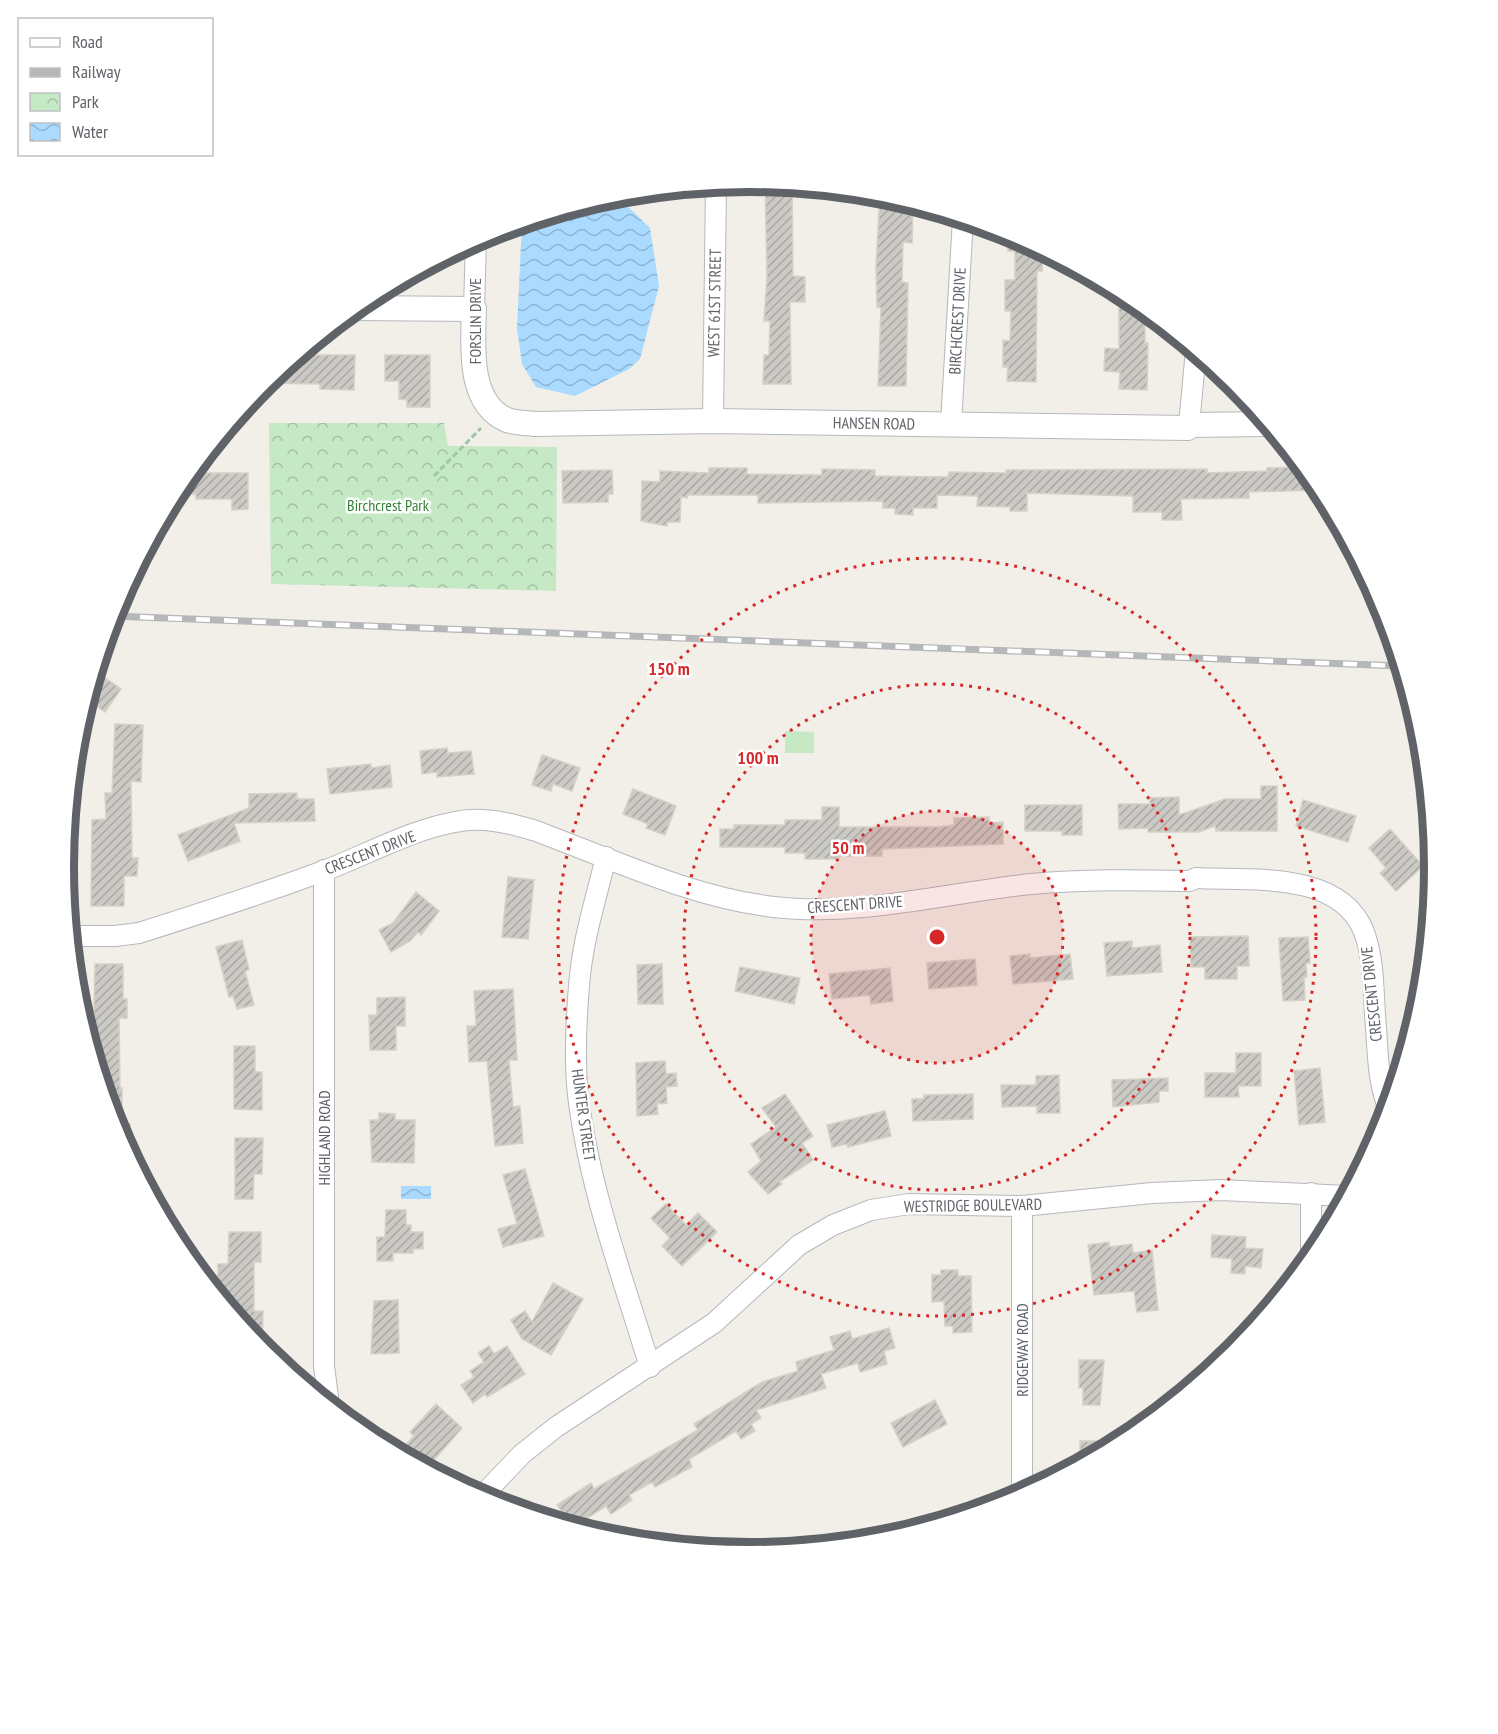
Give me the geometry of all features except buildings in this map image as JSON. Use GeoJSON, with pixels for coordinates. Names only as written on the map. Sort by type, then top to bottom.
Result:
{"type":"FeatureCollection","features":[{"type":"Feature","properties":{"kind":"street","name":"WEST 61ST STREET"},"geometry":{"type":"LineString","coordinates":[[713,421],[716,193]]}},
{"type":"Feature","properties":{"kind":"street","name":"BIRCHCREST DRIVE"},"geometry":{"type":"LineString","coordinates":[[951,424],[963,226]]}},
{"type":"Feature","properties":{"kind":"street","name":"FORSLIN DRIVE"},"geometry":{"type":"LineString","coordinates":[[476,249],[472,365],[486,412]]}},
{"type":"Feature","properties":{"kind":"street"},"geometry":{"type":"LineString","coordinates":[[370,308],[474,309]]}},
{"type":"Feature","properties":{"kind":"street"},"geometry":{"type":"LineString","coordinates":[[1190,425],[1195,360]]}},
{"type":"Feature","properties":{"kind":"street","name":"HANSEN ROAD"},"geometry":{"type":"LineString","coordinates":[[486,412],[507,420],[535,424],[713,421],[1188,428],[1190,425],[1259,424]]}},
{"type":"Feature","properties":{"kind":"street","name":"CRESCENT DRIVE"},"geometry":{"type":"LineString","coordinates":[[77,936],[115,936],[139,933],[324,870],[456,821],[483,820],[510,823],[729,899],[773,907],[817,910],[1076,881],[1190,881],[1196,878],[1291,883],[1315,887],[1335,896],[1352,912],[1364,931],[1369,954],[1384,1097]]}},
{"type":"Feature","properties":{"kind":"street","name":"HUNTER STREET"},"geometry":{"type":"LineString","coordinates":[[606,857],[579,983],[576,1038],[578,1093],[586,1149],[600,1203],[650,1367]]}},
{"type":"Feature","properties":{"kind":"street","name":"HIGHLAND ROAD"},"geometry":{"type":"LineString","coordinates":[[324,870],[324,1366],[328,1394]]}},
{"type":"Feature","properties":{"kind":"street","name":"WESTRIDGE BOULEVARD"},"geometry":{"type":"LineString","coordinates":[[488,1490],[522,1454],[556,1427],[714,1323],[799,1245],[833,1226],[871,1210],[909,1204],[1022,1206],[1152,1193],[1221,1190],[1339,1196]]}},
{"type":"Feature","properties":{"kind":"street"},"geometry":{"type":"LineString","coordinates":[[1311,1194],[1311,1242]]}},
{"type":"Feature","properties":{"kind":"street","name":"RIDGEWAY ROAD"},"geometry":{"type":"LineString","coordinates":[[1022,1206],[1022,1485]]}},
{"type":"Feature","properties":{"kind":"path"},"geometry":{"type":"LineString","coordinates":[[434,476],[486,412]]}},
{"type":"Feature","properties":{"kind":"green space","name":"Birchcrest Park"},"geometry":{"type":"Polygon","coordinates":[[[269,423],[444,423],[448,446],[557,447],[556,591],[271,584],[269,423]]]}},
{"type":"Feature","properties":{"kind":"green space"},"geometry":{"type":"Polygon","coordinates":[[[785,731],[814,732],[814,753],[785,753],[785,731]]]}},
{"type":"Feature","properties":{"kind":"water"},"geometry":{"type":"Polygon","coordinates":[[[624,203],[650,228],[659,286],[640,359],[629,369],[575,396],[536,387],[522,364],[517,329],[522,231],[624,203]]]}},
{"type":"Feature","properties":{"kind":"water"},"geometry":{"type":"Polygon","coordinates":[[[401,1186],[431,1186],[431,1199],[401,1199],[401,1186]]]}},
{"type":"Feature","properties":{"kind":"railway"},"geometry":{"type":"LineString","coordinates":[[122,616],[1393,666]]}}]}
